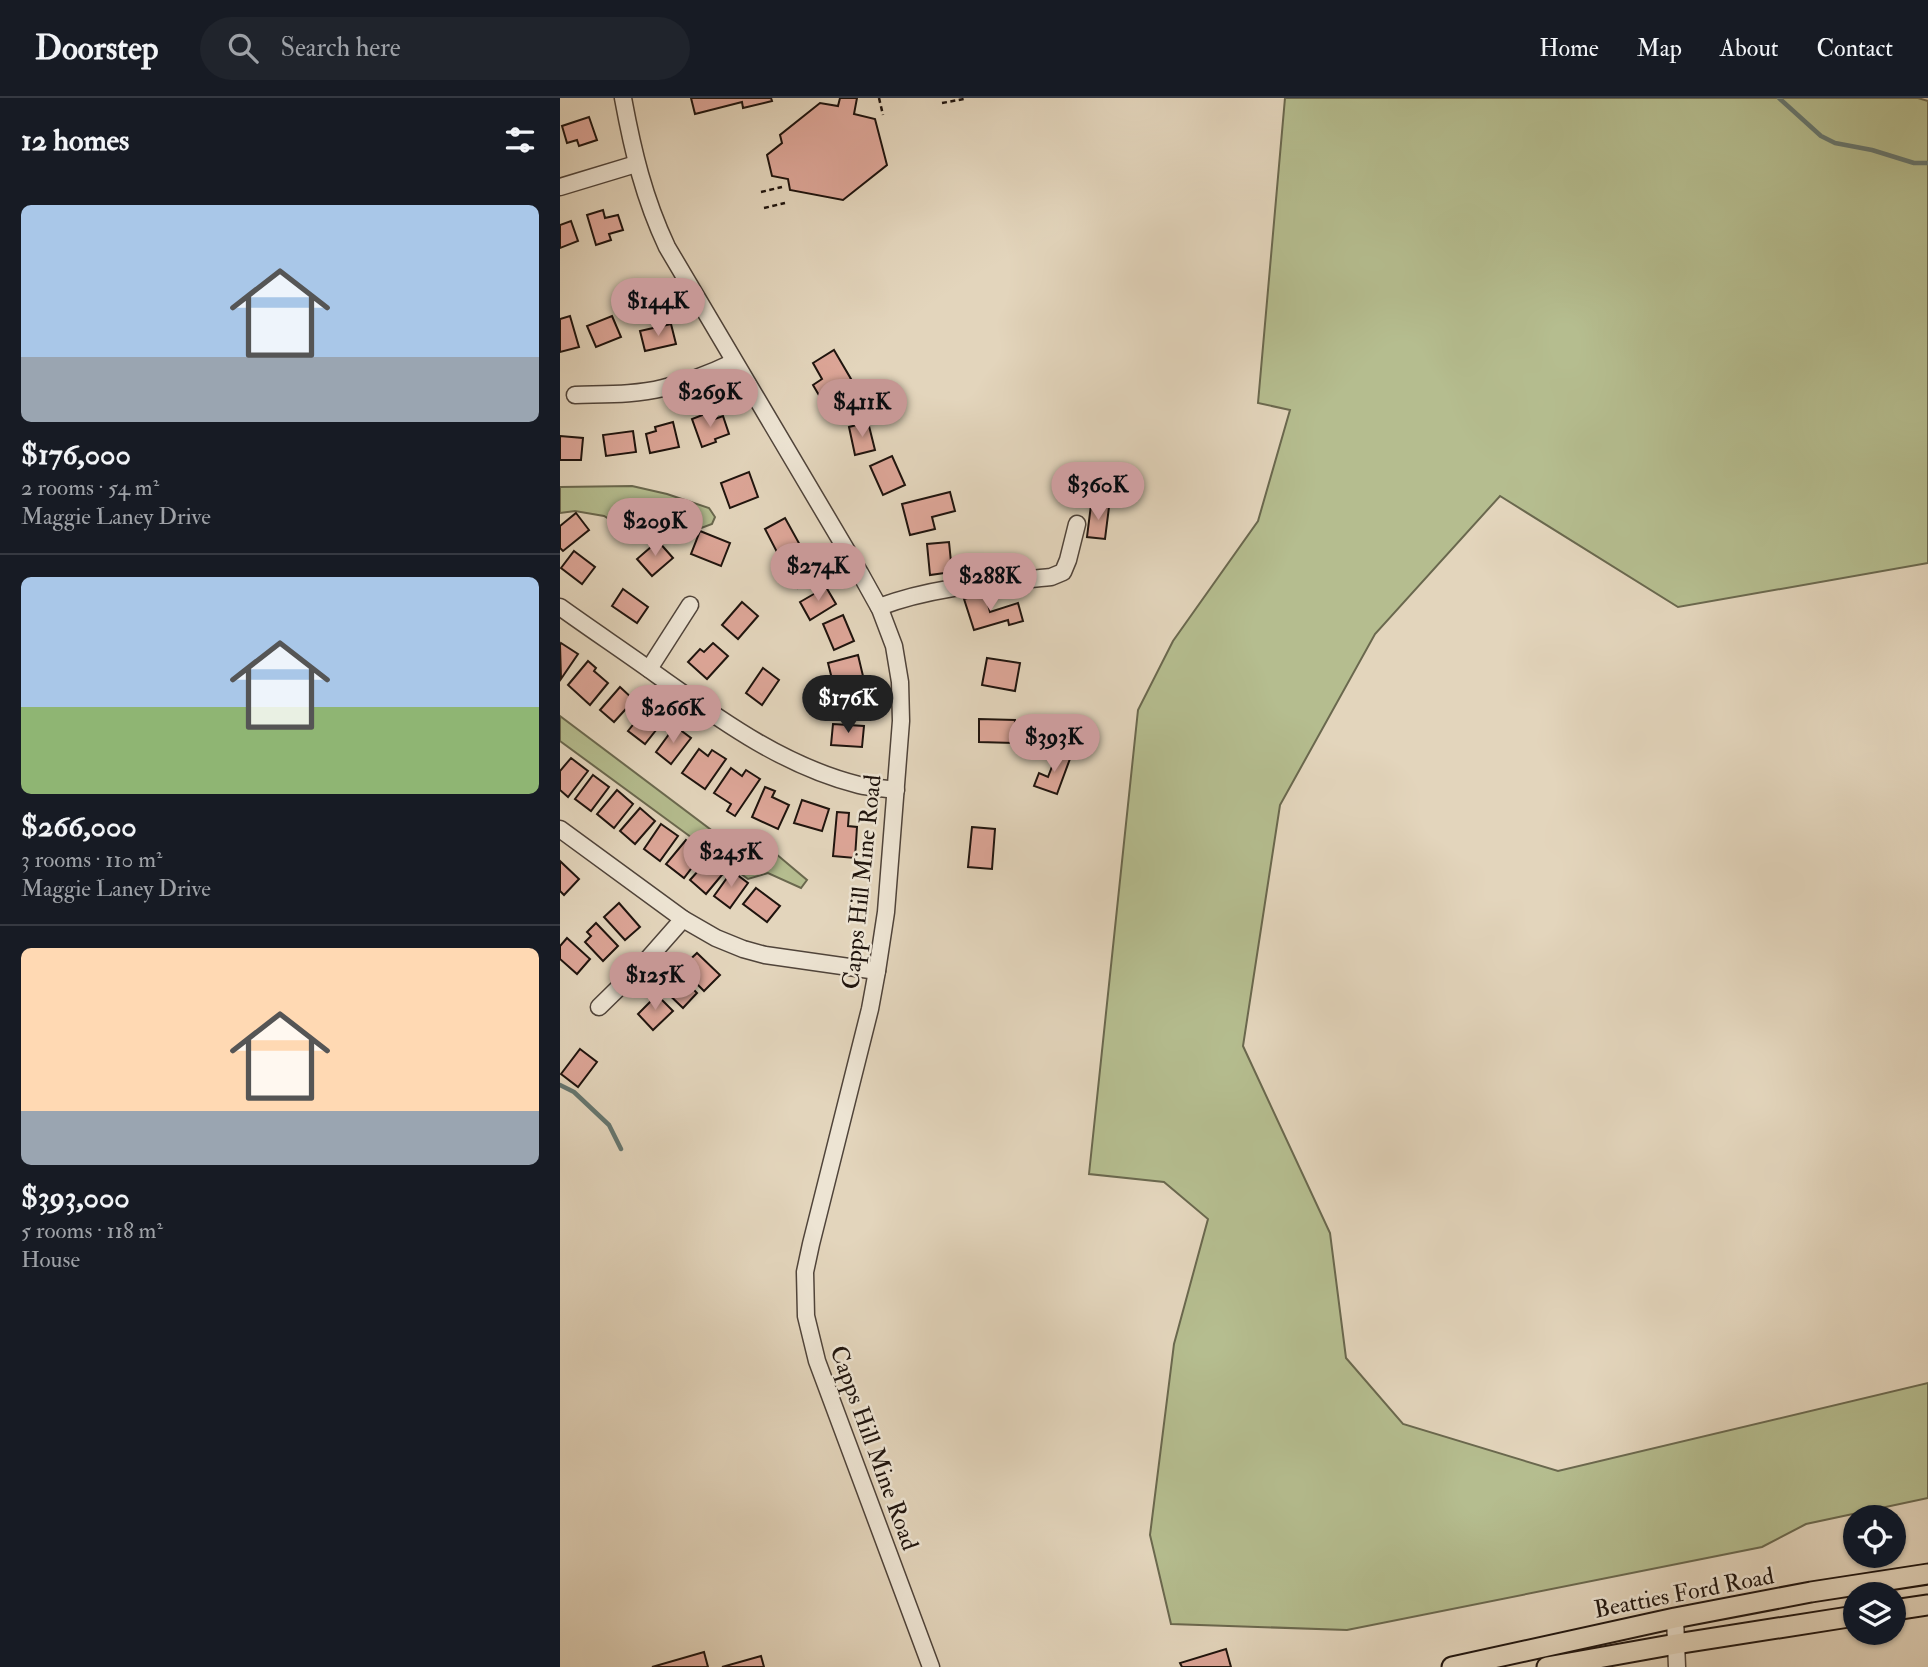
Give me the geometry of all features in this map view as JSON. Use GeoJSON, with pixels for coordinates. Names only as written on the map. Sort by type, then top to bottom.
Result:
{"type":"FeatureCollection","features":[{"type":"Feature","properties":{"kind":"main road","name":"Beatties Ford Road"},"geometry":{"type":"LineString","coordinates":[[1452,1667],[1675,1618],[1811,1592],[1928,1574]]}},
{"type":"Feature","properties":{"kind":"main road"},"geometry":{"type":"LineString","coordinates":[[1906,1608],[1928,1605]]}},
{"type":"Feature","properties":{"kind":"main road","name":"Beatties Ford Road"},"geometry":{"type":"LineString","coordinates":[[1547,1667],[1843,1618]]}},
{"type":"Feature","properties":{"kind":"street","name":"Capps Hill Mine Road"},"geometry":{"type":"LineString","coordinates":[[623,98],[643,191],[667,247],[860,573],[888,628],[894,646],[900,682],[901,721],[886,912],[870,1009],[805,1272],[806,1316],[817,1361],[928,1666]]}},
{"type":"Feature","properties":{"kind":"street"},"geometry":{"type":"LineString","coordinates":[[560,187],[636,164]]}},
{"type":"Feature","properties":{"kind":"street"},"geometry":{"type":"LineString","coordinates":[[575,395],[660,389],[701,377],[734,362]]}},
{"type":"Feature","properties":{"kind":"street"},"geometry":{"type":"LineString","coordinates":[[878,607],[906,597],[947,588],[1051,577],[1063,572],[1077,524]]}},
{"type":"Feature","properties":{"kind":"street"},"geometry":{"type":"LineString","coordinates":[[649,669],[690,606]]}},
{"type":"Feature","properties":{"kind":"street"},"geometry":{"type":"LineString","coordinates":[[560,607],[726,723],[792,760],[860,785],[896,790]]}},
{"type":"Feature","properties":{"kind":"street"},"geometry":{"type":"LineString","coordinates":[[560,829],[683,919],[716,937],[765,955],[877,971]]}},
{"type":"Feature","properties":{"kind":"street"},"geometry":{"type":"LineString","coordinates":[[599,1007],[646,961],[683,919]]}},
{"type":"Feature","properties":{"kind":"street"},"geometry":{"type":"LineString","coordinates":[[1675,1618],[1677,1667]]}},
{"type":"Feature","properties":{"kind":"path"},"geometry":{"type":"LineString","coordinates":[[880,98],[883,115]]}},
{"type":"Feature","properties":{"kind":"path"},"geometry":{"type":"LineString","coordinates":[[942,103],[964,99]]}},
{"type":"Feature","properties":{"kind":"path"},"geometry":{"type":"LineString","coordinates":[[761,192],[782,187]]}},
{"type":"Feature","properties":{"kind":"path"},"geometry":{"type":"LineString","coordinates":[[764,208],[785,203]]}},
{"type":"Feature","properties":{"kind":"green space"},"geometry":{"type":"Polygon","coordinates":[[[1285,98],[1918,98],[1928,101],[1928,563],[1678,607],[1500,496],[1375,634],[1280,805],[1243,1046],[1330,1233],[1346,1358],[1403,1424],[1558,1471],[1928,1383],[1928,1498],[1895,1505],[1843,1505],[1843,1516],[1806,1524],[1762,1547],[1347,1630],[1171,1624],[1150,1535],[1174,1344],[1208,1219],[1164,1182],[1089,1174],[1138,710],[1173,641],[1258,521],[1290,410],[1258,403],[1285,98]]]}},
{"type":"Feature","properties":{"kind":"green space"},"geometry":{"type":"Polygon","coordinates":[[[632,486],[709,508],[715,517],[712,524],[672,539],[639,537],[604,516],[575,511],[560,513],[560,487],[632,486]]]}},
{"type":"Feature","properties":{"kind":"green space"},"geometry":{"type":"Polygon","coordinates":[[[560,716],[718,835],[747,840],[775,853],[807,880],[801,888],[768,873],[748,879],[560,741],[560,716]]]}},
{"type":"Feature","properties":{"kind":"building"},"geometry":{"type":"Polygon","coordinates":[[[691,98],[771,98],[772,101],[743,108],[742,102],[695,114],[691,98]]]}},
{"type":"Feature","properties":{"kind":"building"},"geometry":{"type":"Polygon","coordinates":[[[840,98],[857,98],[854,114],[875,119],[887,165],[843,200],[790,190],[788,179],[772,176],[767,155],[782,143],[780,135],[820,103],[838,106],[840,98]]]}},
{"type":"Feature","properties":{"kind":"building"},"geometry":{"type":"Polygon","coordinates":[[[589,117],[597,140],[579,146],[577,140],[567,143],[562,126],[589,117]]]}},
{"type":"Feature","properties":{"kind":"building"},"geometry":{"type":"Polygon","coordinates":[[[603,210],[605,218],[618,215],[623,230],[609,234],[611,240],[596,245],[587,215],[603,210]]]}},
{"type":"Feature","properties":{"kind":"building"},"geometry":{"type":"Polygon","coordinates":[[[571,221],[578,241],[560,248],[560,225],[571,221]]]}},
{"type":"Feature","properties":{"kind":"building"},"geometry":{"type":"Polygon","coordinates":[[[570,316],[579,347],[560,352],[560,319],[570,316]]]}},
{"type":"Feature","properties":{"kind":"building"},"geometry":{"type":"Polygon","coordinates":[[[612,316],[621,337],[596,347],[587,326],[612,316]]]}},
{"type":"Feature","properties":{"kind":"building"},"geometry":{"type":"Polygon","coordinates":[[[671,324],[676,344],[645,351],[640,331],[671,324]]]}},
{"type":"Feature","properties":{"kind":"building"},"geometry":{"type":"Polygon","coordinates":[[[834,350],[851,379],[820,397],[813,385],[822,379],[813,363],[834,350]]]}},
{"type":"Feature","properties":{"kind":"building"},"geometry":{"type":"Polygon","coordinates":[[[710,412],[712,420],[723,416],[729,434],[702,447],[692,419],[710,412]]]}},
{"type":"Feature","properties":{"kind":"building"},"geometry":{"type":"Polygon","coordinates":[[[673,422],[679,447],[650,453],[646,434],[656,431],[655,427],[673,422]]]}},
{"type":"Feature","properties":{"kind":"building"},"geometry":{"type":"Polygon","coordinates":[[[868,422],[875,450],[855,455],[849,427],[868,422]]]}},
{"type":"Feature","properties":{"kind":"building"},"geometry":{"type":"Polygon","coordinates":[[[633,431],[636,452],[606,456],[603,435],[633,431]]]}},
{"type":"Feature","properties":{"kind":"building"},"geometry":{"type":"Polygon","coordinates":[[[560,436],[583,438],[581,460],[560,460],[560,436]]]}},
{"type":"Feature","properties":{"kind":"building"},"geometry":{"type":"Polygon","coordinates":[[[892,456],[905,485],[883,495],[870,466],[892,456]]]}},
{"type":"Feature","properties":{"kind":"building"},"geometry":{"type":"Polygon","coordinates":[[[749,472],[758,497],[730,508],[721,483],[749,472]]]}},
{"type":"Feature","properties":{"kind":"building"},"geometry":{"type":"Polygon","coordinates":[[[950,492],[955,511],[932,517],[935,529],[910,535],[902,504],[950,492]]]}},
{"type":"Feature","properties":{"kind":"building"},"geometry":{"type":"Polygon","coordinates":[[[1091,505],[1109,507],[1105,539],[1087,537],[1091,505]]]}},
{"type":"Feature","properties":{"kind":"building"},"geometry":{"type":"Polygon","coordinates":[[[576,513],[589,530],[563,551],[560,548],[560,526],[576,513]]]}},
{"type":"Feature","properties":{"kind":"building"},"geometry":{"type":"Polygon","coordinates":[[[785,518],[800,545],[779,556],[765,529],[785,518]]]}},
{"type":"Feature","properties":{"kind":"building"},"geometry":{"type":"Polygon","coordinates":[[[700,531],[730,543],[721,566],[691,554],[700,531]]]}},
{"type":"Feature","properties":{"kind":"building"},"geometry":{"type":"Polygon","coordinates":[[[658,541],[673,558],[652,576],[637,559],[658,541]]]}},
{"type":"Feature","properties":{"kind":"building"},"geometry":{"type":"Polygon","coordinates":[[[949,542],[952,572],[930,575],[927,544],[949,542]]]}},
{"type":"Feature","properties":{"kind":"building"},"geometry":{"type":"Polygon","coordinates":[[[574,551],[595,567],[582,584],[561,568],[574,551]]]}},
{"type":"Feature","properties":{"kind":"building"},"geometry":{"type":"Polygon","coordinates":[[[807,552],[819,577],[798,588],[785,562],[807,552]]]}},
{"type":"Feature","properties":{"kind":"building"},"geometry":{"type":"Polygon","coordinates":[[[826,587],[836,604],[810,620],[800,602],[826,587]]]}},
{"type":"Feature","properties":{"kind":"building"},"geometry":{"type":"Polygon","coordinates":[[[623,589],[648,607],[637,623],[612,606],[623,589]]]}},
{"type":"Feature","properties":{"kind":"building"},"geometry":{"type":"Polygon","coordinates":[[[985,593],[990,612],[1018,603],[1023,621],[1009,625],[1008,620],[974,630],[964,599],[985,593]]]}},
{"type":"Feature","properties":{"kind":"building"},"geometry":{"type":"Polygon","coordinates":[[[742,602],[758,616],[738,639],[722,625],[742,602]]]}},
{"type":"Feature","properties":{"kind":"building"},"geometry":{"type":"Polygon","coordinates":[[[843,615],[854,641],[834,650],[823,624],[843,615]]]}},
{"type":"Feature","properties":{"kind":"building"},"geometry":{"type":"Polygon","coordinates":[[[561,643],[578,654],[561,679],[560,645],[561,643]]]}},
{"type":"Feature","properties":{"kind":"building"},"geometry":{"type":"Polygon","coordinates":[[[713,643],[728,656],[707,679],[688,662],[700,649],[704,652],[713,643]]]}},
{"type":"Feature","properties":{"kind":"building"},"geometry":{"type":"Polygon","coordinates":[[[858,655],[863,676],[833,683],[828,663],[858,655]]]}},
{"type":"Feature","properties":{"kind":"building"},"geometry":{"type":"Polygon","coordinates":[[[987,658],[1020,663],[1015,691],[982,685],[987,658]]]}},
{"type":"Feature","properties":{"kind":"building"},"geometry":{"type":"Polygon","coordinates":[[[588,661],[596,668],[594,671],[608,683],[590,705],[568,685],[588,661]]]}},
{"type":"Feature","properties":{"kind":"building"},"geometry":{"type":"Polygon","coordinates":[[[763,668],[779,680],[762,705],[746,693],[763,668]]]}},
{"type":"Feature","properties":{"kind":"building"},"geometry":{"type":"Polygon","coordinates":[[[620,687],[634,700],[614,722],[600,710],[620,687]]]}},
{"type":"Feature","properties":{"kind":"building"},"geometry":{"type":"Polygon","coordinates":[[[863,693],[865,714],[834,716],[833,694],[863,693]]]}},
{"type":"Feature","properties":{"kind":"building"},"geometry":{"type":"Polygon","coordinates":[[[648,706],[664,720],[645,744],[628,731],[648,706]]]}},
{"type":"Feature","properties":{"kind":"building"},"geometry":{"type":"Polygon","coordinates":[[[979,719],[1015,720],[1014,743],[979,742],[979,719]]]}},
{"type":"Feature","properties":{"kind":"building"},"geometry":{"type":"Polygon","coordinates":[[[833,724],[864,726],[862,747],[831,745],[833,724]]]}},
{"type":"Feature","properties":{"kind":"building"},"geometry":{"type":"Polygon","coordinates":[[[675,726],[691,738],[671,764],[656,752],[675,726]]]}},
{"type":"Feature","properties":{"kind":"building"},"geometry":{"type":"Polygon","coordinates":[[[699,749],[708,756],[712,750],[726,759],[705,789],[682,773],[699,749]]]}},
{"type":"Feature","properties":{"kind":"building"},"geometry":{"type":"Polygon","coordinates":[[[1058,751],[1071,756],[1057,794],[1034,786],[1039,773],[1048,777],[1058,751]]]}},
{"type":"Feature","properties":{"kind":"building"},"geometry":{"type":"Polygon","coordinates":[[[571,758],[588,771],[568,797],[560,790],[560,771],[571,758]]]}},
{"type":"Feature","properties":{"kind":"building"},"geometry":{"type":"Polygon","coordinates":[[[731,768],[742,776],[746,770],[760,779],[735,816],[727,811],[731,804],[714,793],[731,768]]]}},
{"type":"Feature","properties":{"kind":"building"},"geometry":{"type":"Polygon","coordinates":[[[593,775],[609,787],[591,811],[575,799],[593,775]]]}},
{"type":"Feature","properties":{"kind":"building"},"geometry":{"type":"Polygon","coordinates":[[[765,787],[775,791],[772,797],[789,805],[778,829],[752,817],[765,787]]]}},
{"type":"Feature","properties":{"kind":"building"},"geometry":{"type":"Polygon","coordinates":[[[617,790],[633,804],[614,828],[597,814],[617,790]]]}},
{"type":"Feature","properties":{"kind":"building"},"geometry":{"type":"Polygon","coordinates":[[[802,800],[829,809],[822,831],[794,823],[802,800]]]}},
{"type":"Feature","properties":{"kind":"building"},"geometry":{"type":"Polygon","coordinates":[[[640,808],[655,821],[635,844],[620,831],[640,808]]]}},
{"type":"Feature","properties":{"kind":"building"},"geometry":{"type":"Polygon","coordinates":[[[837,812],[849,813],[848,826],[857,827],[855,858],[833,856],[837,812]]]}},
{"type":"Feature","properties":{"kind":"building"},"geometry":{"type":"Polygon","coordinates":[[[661,824],[678,836],[660,861],[644,849],[661,824]]]}},
{"type":"Feature","properties":{"kind":"building"},"geometry":{"type":"Polygon","coordinates":[[[972,827],[995,829],[992,869],[968,867],[972,827]]]}},
{"type":"Feature","properties":{"kind":"building"},"geometry":{"type":"Polygon","coordinates":[[[686,840],[703,853],[684,878],[666,864],[686,840]]]}},
{"type":"Feature","properties":{"kind":"building"},"geometry":{"type":"Polygon","coordinates":[[[716,860],[726,870],[706,894],[690,880],[706,862],[711,866],[716,860]]]}},
{"type":"Feature","properties":{"kind":"building"},"geometry":{"type":"Polygon","coordinates":[[[560,861],[579,879],[564,895],[560,891],[560,861]]]}},
{"type":"Feature","properties":{"kind":"building"},"geometry":{"type":"Polygon","coordinates":[[[732,871],[748,883],[730,908],[714,896],[732,871]]]}},
{"type":"Feature","properties":{"kind":"building"},"geometry":{"type":"Polygon","coordinates":[[[756,888],[780,906],[767,922],[743,904],[756,888]]]}},
{"type":"Feature","properties":{"kind":"building"},"geometry":{"type":"Polygon","coordinates":[[[619,903],[640,927],[625,940],[604,917],[619,903]]]}},
{"type":"Feature","properties":{"kind":"building"},"geometry":{"type":"Polygon","coordinates":[[[596,923],[618,946],[603,961],[585,942],[591,936],[587,932],[596,923]]]}},
{"type":"Feature","properties":{"kind":"building"},"geometry":{"type":"Polygon","coordinates":[[[567,938],[590,959],[577,974],[560,959],[560,946],[567,938]]]}},
{"type":"Feature","properties":{"kind":"building"},"geometry":{"type":"Polygon","coordinates":[[[697,953],[720,975],[704,991],[681,968],[697,953]]]}},
{"type":"Feature","properties":{"kind":"building"},"geometry":{"type":"Polygon","coordinates":[[[675,971],[697,993],[683,1008],[660,986],[675,971]]]}},
{"type":"Feature","properties":{"kind":"building"},"geometry":{"type":"Polygon","coordinates":[[[657,995],[673,1011],[653,1030],[638,1014],[657,995]]]}},
{"type":"Feature","properties":{"kind":"building"},"geometry":{"type":"Polygon","coordinates":[[[580,1049],[597,1062],[578,1087],[561,1074],[580,1049]]]}},
{"type":"Feature","properties":{"kind":"building"},"geometry":{"type":"Polygon","coordinates":[[[1226,1649],[1231,1667],[1182,1667],[1180,1663],[1226,1649]]]}},
{"type":"Feature","properties":{"kind":"building"},"geometry":{"type":"Polygon","coordinates":[[[704,1652],[708,1667],[652,1667],[704,1652]]]}},
{"type":"Feature","properties":{"kind":"building"},"geometry":{"type":"Polygon","coordinates":[[[761,1656],[764,1667],[722,1667],[761,1656]]]}},
{"type":"Feature","properties":{"kind":"waterway"},"geometry":{"type":"LineString","coordinates":[[1779,98],[1821,136],[1835,143],[1872,150],[1914,163],[1928,163]]}},
{"type":"Feature","properties":{"kind":"waterway"},"geometry":{"type":"LineString","coordinates":[[560,1085],[574,1092],[609,1125],[621,1149]]}}]}
